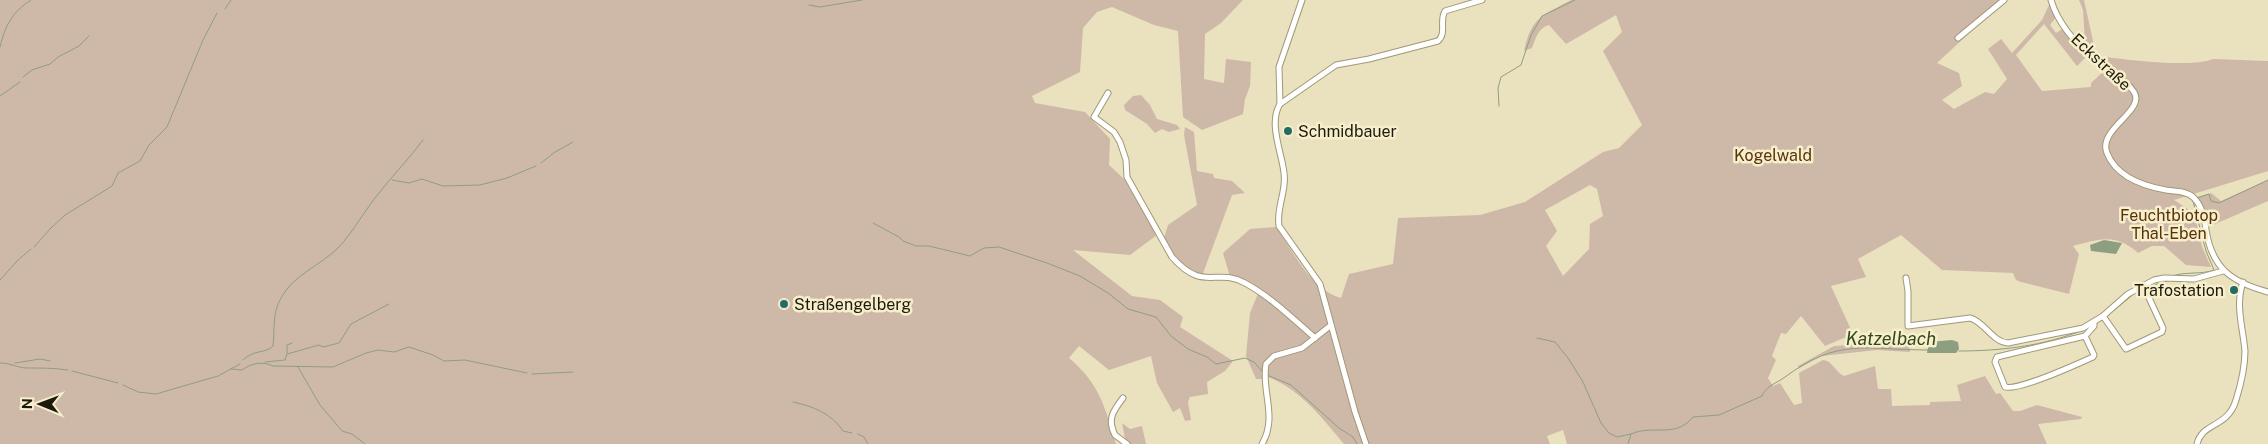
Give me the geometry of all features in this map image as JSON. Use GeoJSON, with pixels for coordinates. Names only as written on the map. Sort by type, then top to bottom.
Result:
{"type":"FeatureCollection","features":[{"type":"Feature","properties":{"kind":"street"},"geometry":{"type":"LineString","coordinates":[[1302,0],[1279,67],[1280,104],[1276,124],[1285,187],[1278,215],[1279,226],[1318,278],[1330,326],[1366,444]]}},
{"type":"Feature","properties":{"kind":"street"},"geometry":{"type":"LineString","coordinates":[[1280,104],[1336,65],[1370,59],[1438,41],[1442,35],[1442,18],[1445,11],[1482,0]]}},
{"type":"Feature","properties":{"kind":"street"},"geometry":{"type":"LineString","coordinates":[[1958,38],[2004,0]]}},
{"type":"Feature","properties":{"kind":"street","name":"Eckstraße"},"geometry":{"type":"LineString","coordinates":[[2051,0],[2060,19],[2075,39],[2099,64],[2123,79],[2135,94],[2136,99],[2132,108],[2106,140],[2106,152],[2111,160],[2130,178],[2153,187],[2188,193],[2196,200],[2206,224],[2209,246],[2223,271]]}},
{"type":"Feature","properties":{"kind":"street"},"geometry":{"type":"LineString","coordinates":[[1108,93],[1094,117],[1110,128],[1120,142],[1126,160],[1127,177],[1172,257],[1182,269],[1194,277],[1234,279],[1245,283],[1274,303],[1315,338]]}},
{"type":"Feature","properties":{"kind":"street"},"geometry":{"type":"LineString","coordinates":[[1906,278],[1908,326],[1970,318],[1978,322],[1999,341],[2008,343],[2083,328],[2103,316],[2126,295],[2159,278],[2194,279],[2223,271],[2243,282],[2268,292]]}},
{"type":"Feature","properties":{"kind":"street"},"geometry":{"type":"LineString","coordinates":[[2197,444],[2201,434],[2228,417],[2236,401],[2243,374],[2245,354],[2239,306],[2243,282]]}},
{"type":"Feature","properties":{"kind":"street"},"geometry":{"type":"LineString","coordinates":[[2103,316],[2126,349],[2162,332],[2163,328],[2143,285]]}},
{"type":"Feature","properties":{"kind":"street"},"geometry":{"type":"LineString","coordinates":[[2085,336],[2094,355],[2093,357],[2038,380],[2011,388],[2005,387],[1995,362],[1997,357],[2085,336],[2094,326],[2094,322]]}},
{"type":"Feature","properties":{"kind":"street"},"geometry":{"type":"LineString","coordinates":[[1262,444],[1270,419],[1266,364],[1274,356],[1302,348],[1330,326]]}},
{"type":"Feature","properties":{"kind":"street"},"geometry":{"type":"LineString","coordinates":[[1123,398],[1112,412],[1110,419],[1115,435],[1127,444]]}},
{"type":"Feature","properties":{"kind":"green space"},"geometry":{"type":"Polygon","coordinates":[[[0,0],[1243,0],[1221,23],[1205,34],[1204,79],[1224,83],[1226,59],[1251,62],[1250,86],[1245,99],[1243,114],[1202,130],[1183,117],[1178,31],[1154,25],[1112,7],[1097,12],[1083,28],[1080,72],[1032,96],[1035,103],[1085,112],[1110,139],[1109,165],[1124,179],[1157,235],[1130,255],[1073,250],[1132,296],[1160,300],[1183,317],[1180,327],[1233,361],[1225,371],[1207,382],[1208,394],[1190,397],[1188,402],[1191,420],[1185,421],[1180,408],[1173,412],[1157,383],[1151,356],[1109,370],[1079,346],[1069,358],[1095,387],[1116,444],[0,444],[0,0]]]}},
{"type":"Feature","properties":{"kind":"green space","name":"Kogelwald"},"geometry":{"type":"Polygon","coordinates":[[[1571,0],[2005,0],[1937,63],[1959,73],[1962,86],[1942,100],[1954,109],[1985,92],[1994,94],[2007,79],[1988,49],[2001,39],[2012,53],[2042,20],[2050,3],[2056,17],[2050,25],[2056,33],[2064,28],[2088,55],[2077,66],[2044,24],[2016,55],[2042,91],[2091,87],[2091,83],[2105,70],[2104,66],[2082,44],[2085,41],[2083,10],[2079,0],[2084,0],[2095,50],[2100,56],[2175,63],[2203,62],[2213,59],[2268,61],[2268,171],[2174,200],[2188,209],[2196,220],[2202,247],[2211,267],[2186,265],[2164,246],[2152,246],[2138,253],[2122,242],[2115,240],[2092,241],[2073,246],[2079,254],[2069,294],[2021,282],[2016,280],[2013,273],[1942,270],[1901,235],[1858,259],[1866,277],[1831,286],[1853,334],[1825,346],[1801,316],[1786,334],[1781,333],[1772,356],[1776,360],[1768,378],[1773,386],[1780,383],[1794,405],[1802,403],[1799,373],[1823,360],[1829,362],[1844,376],[1875,366],[1878,389],[1891,389],[1892,406],[1930,405],[1930,402],[1961,401],[1957,385],[1985,376],[1996,394],[2000,393],[2013,411],[2020,411],[2037,405],[2082,417],[2081,419],[2038,424],[2047,444],[1567,444],[1563,430],[1547,436],[1550,444],[1344,444],[1301,397],[1268,377],[1256,379],[1246,356],[1250,313],[1259,291],[1230,277],[1223,253],[1250,229],[1276,227],[1296,258],[1312,278],[1330,294],[1341,298],[1349,274],[1393,264],[1398,218],[1480,215],[1525,202],[1603,152],[1619,148],[1642,125],[1603,51],[1622,32],[1616,15],[1566,44],[1549,25],[1545,26],[1538,34],[1532,48],[1524,51],[1527,39],[1540,18],[1571,0]],[[1590,185],[1545,210],[1557,231],[1546,246],[1563,276],[1589,249],[1590,224],[1603,216],[1597,189],[1590,185]]]}},
{"type":"Feature","properties":{"kind":"green space"},"geometry":{"type":"Polygon","coordinates":[[[1141,95],[1150,105],[1157,119],[1177,125],[1180,129],[1169,132],[1162,129],[1155,133],[1147,124],[1125,110],[1124,105],[1133,96],[1141,95]]]}},
{"type":"Feature","properties":{"kind":"green space"},"geometry":{"type":"Polygon","coordinates":[[[1185,127],[1194,132],[1197,171],[1213,174],[1214,178],[1232,181],[1245,193],[1232,195],[1202,276],[1195,274],[1184,266],[1175,256],[1164,238],[1168,225],[1197,205],[1184,135],[1185,127]]]}},
{"type":"Feature","properties":{"kind":"green space"},"geometry":{"type":"Polygon","coordinates":[[[2268,180],[2268,201],[2206,228],[2194,198],[2211,193],[2221,201],[2268,180]]]}},
{"type":"Feature","properties":{"kind":"green space"},"geometry":{"type":"Polygon","coordinates":[[[1901,342],[1909,345],[1910,352],[1877,350],[1821,356],[1798,369],[1798,366],[1834,346],[1901,342]]]}},
{"type":"Feature","properties":{"kind":"green space"},"geometry":{"type":"Polygon","coordinates":[[[1122,423],[1130,429],[1142,426],[1146,444],[1126,444],[1122,423]]]}},
{"type":"Feature","properties":{"kind":"shaded area"},"geometry":{"type":"Polygon","coordinates":[[[2104,240],[2122,243],[2116,254],[2091,251],[2090,245],[2104,240]]]}},
{"type":"Feature","properties":{"kind":"shaded area"},"geometry":{"type":"Polygon","coordinates":[[[1952,340],[1958,342],[1959,349],[1956,353],[1927,353],[1929,342],[1952,340]]]}},
{"type":"Feature","properties":{"kind":"waterway"},"geometry":{"type":"LineString","coordinates":[[0,47],[10,20],[19,9],[31,0]]}},
{"type":"Feature","properties":{"kind":"waterway"},"geometry":{"type":"LineString","coordinates":[[225,9],[231,0]]}},
{"type":"Feature","properties":{"kind":"waterway"},"geometry":{"type":"LineString","coordinates":[[809,5],[820,7],[862,0]]}},
{"type":"Feature","properties":{"kind":"waterway"},"geometry":{"type":"LineString","coordinates":[[1499,106],[1498,88],[1501,77],[1521,65],[1531,35],[1542,16],[1575,0]]}},
{"type":"Feature","properties":{"kind":"waterway"},"geometry":{"type":"LineString","coordinates":[[34,247],[65,215],[112,186],[118,173],[140,161],[149,145],[167,127],[203,40],[217,13]]}},
{"type":"Feature","properties":{"kind":"waterway"},"geometry":{"type":"LineString","coordinates":[[23,77],[32,70],[50,64],[58,57],[79,46],[89,36]]}},
{"type":"Feature","properties":{"kind":"waterway"},"geometry":{"type":"LineString","coordinates":[[0,96],[20,82]]}},
{"type":"Feature","properties":{"kind":"waterway"},"geometry":{"type":"LineString","coordinates":[[243,360],[251,354],[273,346],[276,310],[286,290],[338,248],[423,140]]}},
{"type":"Feature","properties":{"kind":"waterway"},"geometry":{"type":"LineString","coordinates":[[541,163],[555,152],[573,142]]}},
{"type":"Feature","properties":{"kind":"waterway"},"geometry":{"type":"LineString","coordinates":[[392,180],[409,183],[422,179],[443,186],[480,185],[507,178],[536,166]]}},
{"type":"Feature","properties":{"kind":"waterway","name":"Katzelbach"},"geometry":{"type":"LineString","coordinates":[[2197,198],[2209,194],[2211,201],[2219,203],[2268,180]]}},
{"type":"Feature","properties":{"kind":"waterway","name":"Katzelbach"},"geometry":{"type":"LineString","coordinates":[[2171,277],[2180,274],[2214,270],[2206,251],[2193,201]]}},
{"type":"Feature","properties":{"kind":"waterway"},"geometry":{"type":"LineString","coordinates":[[873,223],[903,241],[916,246],[929,246],[970,256],[984,248],[999,247],[1047,263],[1080,276],[1108,293],[1128,309],[1156,317],[1171,336],[1188,349],[1207,357],[1216,364],[1245,358],[1254,362],[1263,372]]}},
{"type":"Feature","properties":{"kind":"waterway"},"geometry":{"type":"LineString","coordinates":[[0,280],[31,249]]}},
{"type":"Feature","properties":{"kind":"waterway","name":"Katzelbach"},"geometry":{"type":"LineString","coordinates":[[2148,287],[2170,280]]}},
{"type":"Feature","properties":{"kind":"waterway","name":"Katzelbach"},"geometry":{"type":"LineString","coordinates":[[2107,316],[2135,293]]}},
{"type":"Feature","properties":{"kind":"waterway"},"geometry":{"type":"LineString","coordinates":[[265,362],[285,360],[287,354],[319,345],[323,347],[339,343],[351,324],[389,304]]}},
{"type":"Feature","properties":{"kind":"waterway","name":"Katzelbach"},"geometry":{"type":"LineString","coordinates":[[2097,323],[2102,320]]}},
{"type":"Feature","properties":{"kind":"waterway","name":"Katzelbach"},"geometry":{"type":"LineString","coordinates":[[1959,351],[2022,347],[2053,340],[2083,330]]}},
{"type":"Feature","properties":{"kind":"waterway"},"geometry":{"type":"LineString","coordinates":[[1537,338],[1555,342],[1568,358],[1583,382],[1601,423],[1609,433],[1617,437],[1631,434]]}},
{"type":"Feature","properties":{"kind":"waterway"},"geometry":{"type":"LineString","coordinates":[[287,353],[287,345],[292,343]]}},
{"type":"Feature","properties":{"kind":"waterway"},"geometry":{"type":"LineString","coordinates":[[231,369],[242,370],[253,364],[261,363],[273,366],[333,367],[366,353],[378,350],[394,352],[409,347],[444,361],[465,360],[527,373]]}},
{"type":"Feature","properties":{"kind":"waterway","name":"Katzelbach"},"geometry":{"type":"LineString","coordinates":[[1628,444],[1631,434],[1640,431],[1679,428],[1693,417],[1719,415],[1762,396],[1772,385],[1804,364],[1821,356],[1854,348],[1928,350]]}},
{"type":"Feature","properties":{"kind":"waterway"},"geometry":{"type":"LineString","coordinates":[[15,363],[40,359],[50,361]]}},
{"type":"Feature","properties":{"kind":"waterway"},"geometry":{"type":"LineString","coordinates":[[0,363],[24,368],[68,370]]}},
{"type":"Feature","properties":{"kind":"waterway"},"geometry":{"type":"LineString","coordinates":[[123,385],[138,392],[156,394],[218,376],[240,364]]}},
{"type":"Feature","properties":{"kind":"waterway"},"geometry":{"type":"LineString","coordinates":[[298,367],[320,405],[342,431],[352,434],[365,444]]}},
{"type":"Feature","properties":{"kind":"waterway"},"geometry":{"type":"LineString","coordinates":[[72,371],[118,383]]}},
{"type":"Feature","properties":{"kind":"waterway"},"geometry":{"type":"LineString","coordinates":[[532,374],[573,372]]}},
{"type":"Feature","properties":{"kind":"waterway"},"geometry":{"type":"LineString","coordinates":[[1267,375],[1291,385],[1339,428],[1353,437],[1357,444]]}},
{"type":"Feature","properties":{"kind":"waterway"},"geometry":{"type":"LineString","coordinates":[[793,402],[828,415],[843,431],[852,433]]}},
{"type":"Feature","properties":{"kind":"waterway"},"geometry":{"type":"LineString","coordinates":[[858,434],[864,437],[868,444]]}},
{"type":"Feature","properties":{"kind":"place","name":"Schmidbauer"},"geometry":{"type":"Point","coordinates":[1288,131]}},
{"type":"Feature","properties":{"kind":"place","name":"Trafostation"},"geometry":{"type":"Point","coordinates":[2234,290]}},
{"type":"Feature","properties":{"kind":"place","name":"Straßengelberg"},"geometry":{"type":"Point","coordinates":[784,304]}},
{"type":"Feature","properties":{"kind":"park label","name":"Feuchtbiotop Thal-Eben"},"geometry":{"type":"Point","coordinates":[2169,224]}}]}
